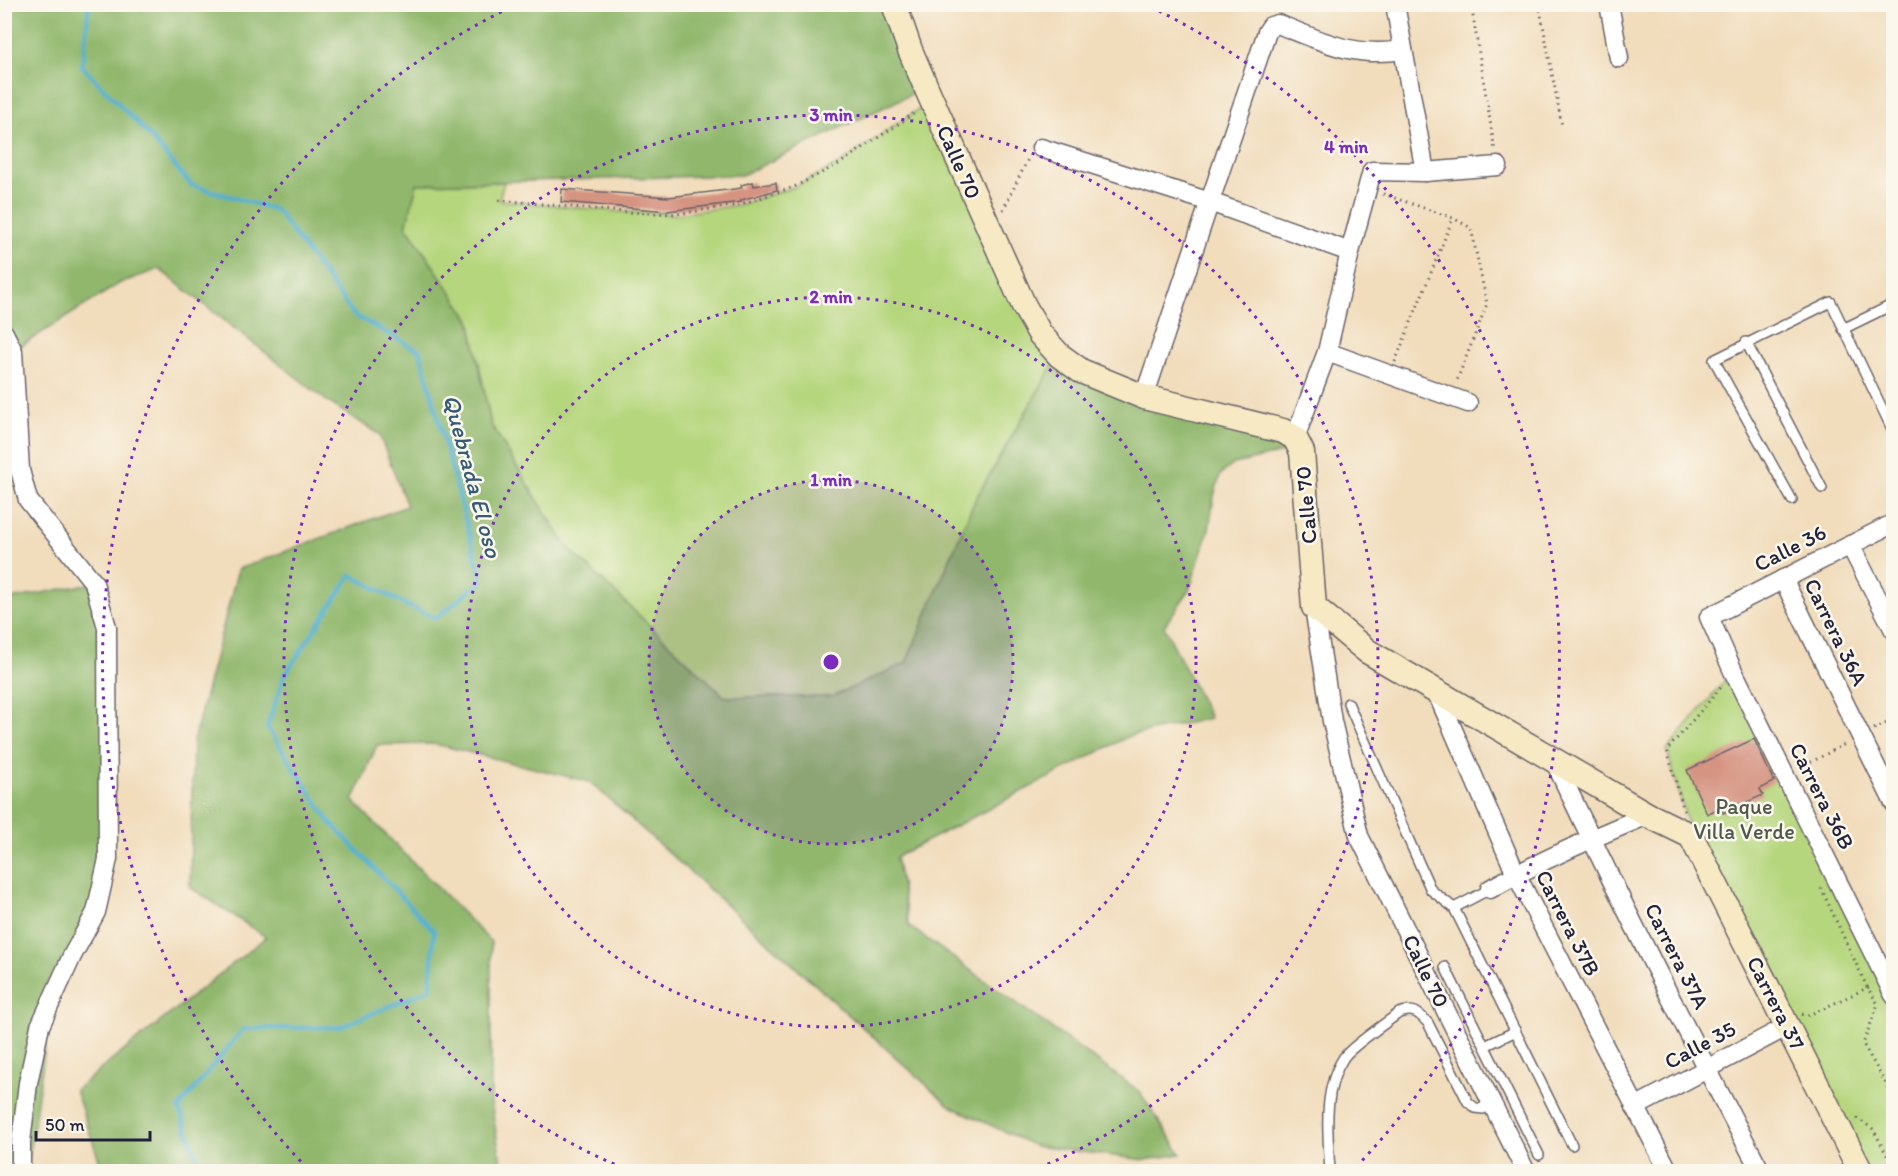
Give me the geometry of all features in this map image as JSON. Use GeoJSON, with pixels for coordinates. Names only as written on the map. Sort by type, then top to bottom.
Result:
{"type":"FeatureCollection","features":[{"type":"Feature","properties":{"kind":"main road","name":"Calle 70"},"geometry":{"type":"LineString","coordinates":[[894,4],[910,50],[1024,306],[1040,334],[1059,355],[1081,371],[1144,397],[1283,431],[1295,438],[1302,452],[1314,607]]}},
{"type":"Feature","properties":{"kind":"main road"},"geometry":{"type":"LineString","coordinates":[[1314,607],[1367,651],[1648,815],[1691,836]]}},
{"type":"Feature","properties":{"kind":"main road","name":"Carrera 37"},"geometry":{"type":"LineString","coordinates":[[1691,836],[1861,1172]]}},
{"type":"Feature","properties":{"kind":"street"},"geometry":{"type":"LineString","coordinates":[[1395,4],[1425,172]]}},
{"type":"Feature","properties":{"kind":"street"},"geometry":{"type":"LineString","coordinates":[[1609,4],[1619,58]]}},
{"type":"Feature","properties":{"kind":"street"},"geometry":{"type":"LineString","coordinates":[[1144,397],[1267,32],[1271,26],[1278,24],[1346,50],[1381,53],[1403,50]]}},
{"type":"Feature","properties":{"kind":"street"},"geometry":{"type":"LineString","coordinates":[[1041,147],[1210,202],[1350,252]]}},
{"type":"Feature","properties":{"kind":"street"},"geometry":{"type":"LineString","coordinates":[[1295,438],[1327,352],[1350,252],[1372,171],[1425,172],[1498,166]]}},
{"type":"Feature","properties":{"kind":"street"},"geometry":{"type":"LineString","coordinates":[[4,333],[13,351],[20,470],[28,500],[94,584],[106,627],[108,859],[96,912],[72,956],[40,1026],[28,1083],[21,1142],[21,1172]]}},
{"type":"Feature","properties":{"kind":"street"},"geometry":{"type":"LineString","coordinates":[[1327,352],[1459,400]]}},
{"type":"Feature","properties":{"kind":"street","name":"Calle 36"},"geometry":{"type":"LineString","coordinates":[[1709,617],[1893,523]]}},
{"type":"Feature","properties":{"kind":"street"},"geometry":{"type":"LineString","coordinates":[[1850,545],[1893,630]]}},
{"type":"Feature","properties":{"kind":"street","name":"Carrera 36A"},"geometry":{"type":"LineString","coordinates":[[1783,579],[1893,803]]}},
{"type":"Feature","properties":{"kind":"street","name":"Calle 70"},"geometry":{"type":"LineString","coordinates":[[1314,607],[1332,721],[1359,836],[1526,1172]]}},
{"type":"Feature","properties":{"kind":"street","name":"Carrera 36B"},"geometry":{"type":"LineString","coordinates":[[1709,617],[1733,671],[1890,983]]}},
{"type":"Feature","properties":{"kind":"street","name":"Carrera 37B"},"geometry":{"type":"LineString","coordinates":[[1436,691],[1516,874],[1669,1172]]}},
{"type":"Feature","properties":{"kind":"street","name":"Carrera 37A"},"geometry":{"type":"LineString","coordinates":[[1554,760],[1706,1068],[1761,1172]]}},
{"type":"Feature","properties":{"kind":"street"},"geometry":{"type":"LineString","coordinates":[[1490,889],[1591,838],[1648,815]]}},
{"type":"Feature","properties":{"kind":"street","name":"Calle 35"},"geometry":{"type":"LineString","coordinates":[[1635,1107],[1786,1022]]}},
{"type":"Feature","properties":{"kind":"lane"},"geometry":{"type":"LineString","coordinates":[[1792,500],[1714,360],[1746,342],[1831,302],[1893,433]]}},
{"type":"Feature","properties":{"kind":"lane"},"geometry":{"type":"LineString","coordinates":[[1844,329],[1893,304]]}},
{"type":"Feature","properties":{"kind":"lane"},"geometry":{"type":"LineString","coordinates":[[1746,342],[1822,488]]}},
{"type":"Feature","properties":{"kind":"lane"},"geometry":{"type":"LineString","coordinates":[[1347,703],[1431,890],[1454,908],[1572,1144]]}},
{"type":"Feature","properties":{"kind":"lane"},"geometry":{"type":"LineString","coordinates":[[1454,908],[1490,889]]}},
{"type":"Feature","properties":{"kind":"lane"},"geometry":{"type":"LineString","coordinates":[[1445,967],[1539,1155]]}},
{"type":"Feature","properties":{"kind":"lane"},"geometry":{"type":"LineString","coordinates":[[1330,1172],[1328,1122],[1332,1085],[1345,1056],[1399,1013],[1409,1010],[1419,1013],[1428,1023],[1468,1102],[1475,1108],[1484,1109],[1489,1098]]}},
{"type":"Feature","properties":{"kind":"lane"},"geometry":{"type":"LineString","coordinates":[[1485,1046],[1516,1031]]}},
{"type":"Feature","properties":{"kind":"path"},"geometry":{"type":"LineString","coordinates":[[1471,4],[1498,166]]}},
{"type":"Feature","properties":{"kind":"path"},"geometry":{"type":"LineString","coordinates":[[1539,4],[1562,126]]}},
{"type":"Feature","properties":{"kind":"path"},"geometry":{"type":"LineString","coordinates":[[498,200],[624,212],[677,214],[738,205],[794,187],[839,164],[913,113],[934,104]]}},
{"type":"Feature","properties":{"kind":"path"},"geometry":{"type":"LineString","coordinates":[[986,224],[999,218],[1027,159],[1034,150],[1041,147]]}},
{"type":"Feature","properties":{"kind":"path"},"geometry":{"type":"LineString","coordinates":[[1367,189],[1453,218],[1471,228],[1487,304],[1459,400]]}},
{"type":"Feature","properties":{"kind":"path"},"geometry":{"type":"LineString","coordinates":[[1390,375],[1453,218]]}},
{"type":"Feature","properties":{"kind":"path"},"geometry":{"type":"LineString","coordinates":[[1691,836],[1667,750],[1725,683],[1730,693]]}},
{"type":"Feature","properties":{"kind":"path"},"geometry":{"type":"LineString","coordinates":[[1785,776],[1893,720]]}},
{"type":"Feature","properties":{"kind":"path"},"geometry":{"type":"LineString","coordinates":[[1817,880],[1878,1004],[1863,1044],[1893,1098]]}},
{"type":"Feature","properties":{"kind":"path"},"geometry":{"type":"LineString","coordinates":[[1786,1022],[1798,1012],[1807,1016],[1868,987],[1878,991],[1890,983]]}},
{"type":"Feature","properties":{"kind":"green space"},"geometry":{"type":"Polygon","coordinates":[[[5,5],[896,5],[926,87],[742,175],[417,184],[406,226],[470,320],[491,425],[566,546],[725,697],[832,697],[906,663],[975,500],[1059,355],[1231,418],[1295,450],[1234,464],[1220,475],[1209,529],[1189,591],[1164,626],[1210,718],[1129,736],[896,857],[909,926],[1139,1091],[1181,1154],[1145,1160],[1035,1146],[950,1106],[590,782],[435,744],[377,745],[353,801],[491,942],[491,1102],[502,1168],[507,1171],[103,1171],[75,1090],[266,937],[190,887],[193,742],[238,569],[407,506],[379,434],[328,402],[159,269],[120,283],[13,351],[5,338],[5,5]]]}},
{"type":"Feature","properties":{"kind":"green space"},"geometry":{"type":"Polygon","coordinates":[[[933,102],[1059,355],[975,500],[906,663],[832,697],[724,697],[566,546],[491,425],[470,320],[406,226],[416,184],[504,182],[499,200],[624,212],[677,214],[738,205],[794,187],[839,164],[913,113],[933,102]]]}},
{"type":"Feature","properties":{"kind":"green space"},"geometry":{"type":"Polygon","coordinates":[[[94,583],[106,667],[108,782],[96,912],[52,1000],[27,1171],[5,1172],[5,600],[94,583]]]}},
{"type":"Feature","properties":{"kind":"green space","name":"Paque Villa Verde"},"geometry":{"type":"Polygon","coordinates":[[[1733,671],[1893,995],[1893,1171],[1861,1171],[1691,836],[1667,750],[1733,671]]]}},
{"type":"Feature","properties":{"kind":"building"},"geometry":{"type":"Polygon","coordinates":[[[753,182],[754,186],[776,183],[777,190],[741,200],[741,202],[668,211],[561,202],[562,189],[669,197],[742,188],[741,185],[753,182]]]}},
{"type":"Feature","properties":{"kind":"building"},"geometry":{"type":"Polygon","coordinates":[[[1754,739],[1774,782],[1760,789],[1763,795],[1723,813],[1721,807],[1707,814],[1687,770],[1754,739]]]}},
{"type":"Feature","properties":{"kind":"waterway","name":"Quebrada El oso"},"geometry":{"type":"LineString","coordinates":[[89,4],[82,66],[147,133],[191,185],[276,210],[354,315],[420,351],[482,581],[436,618],[406,605],[351,575],[284,676],[267,727],[329,821],[434,931],[430,989],[340,1027],[243,1029],[179,1108],[202,1172]]}}]}
